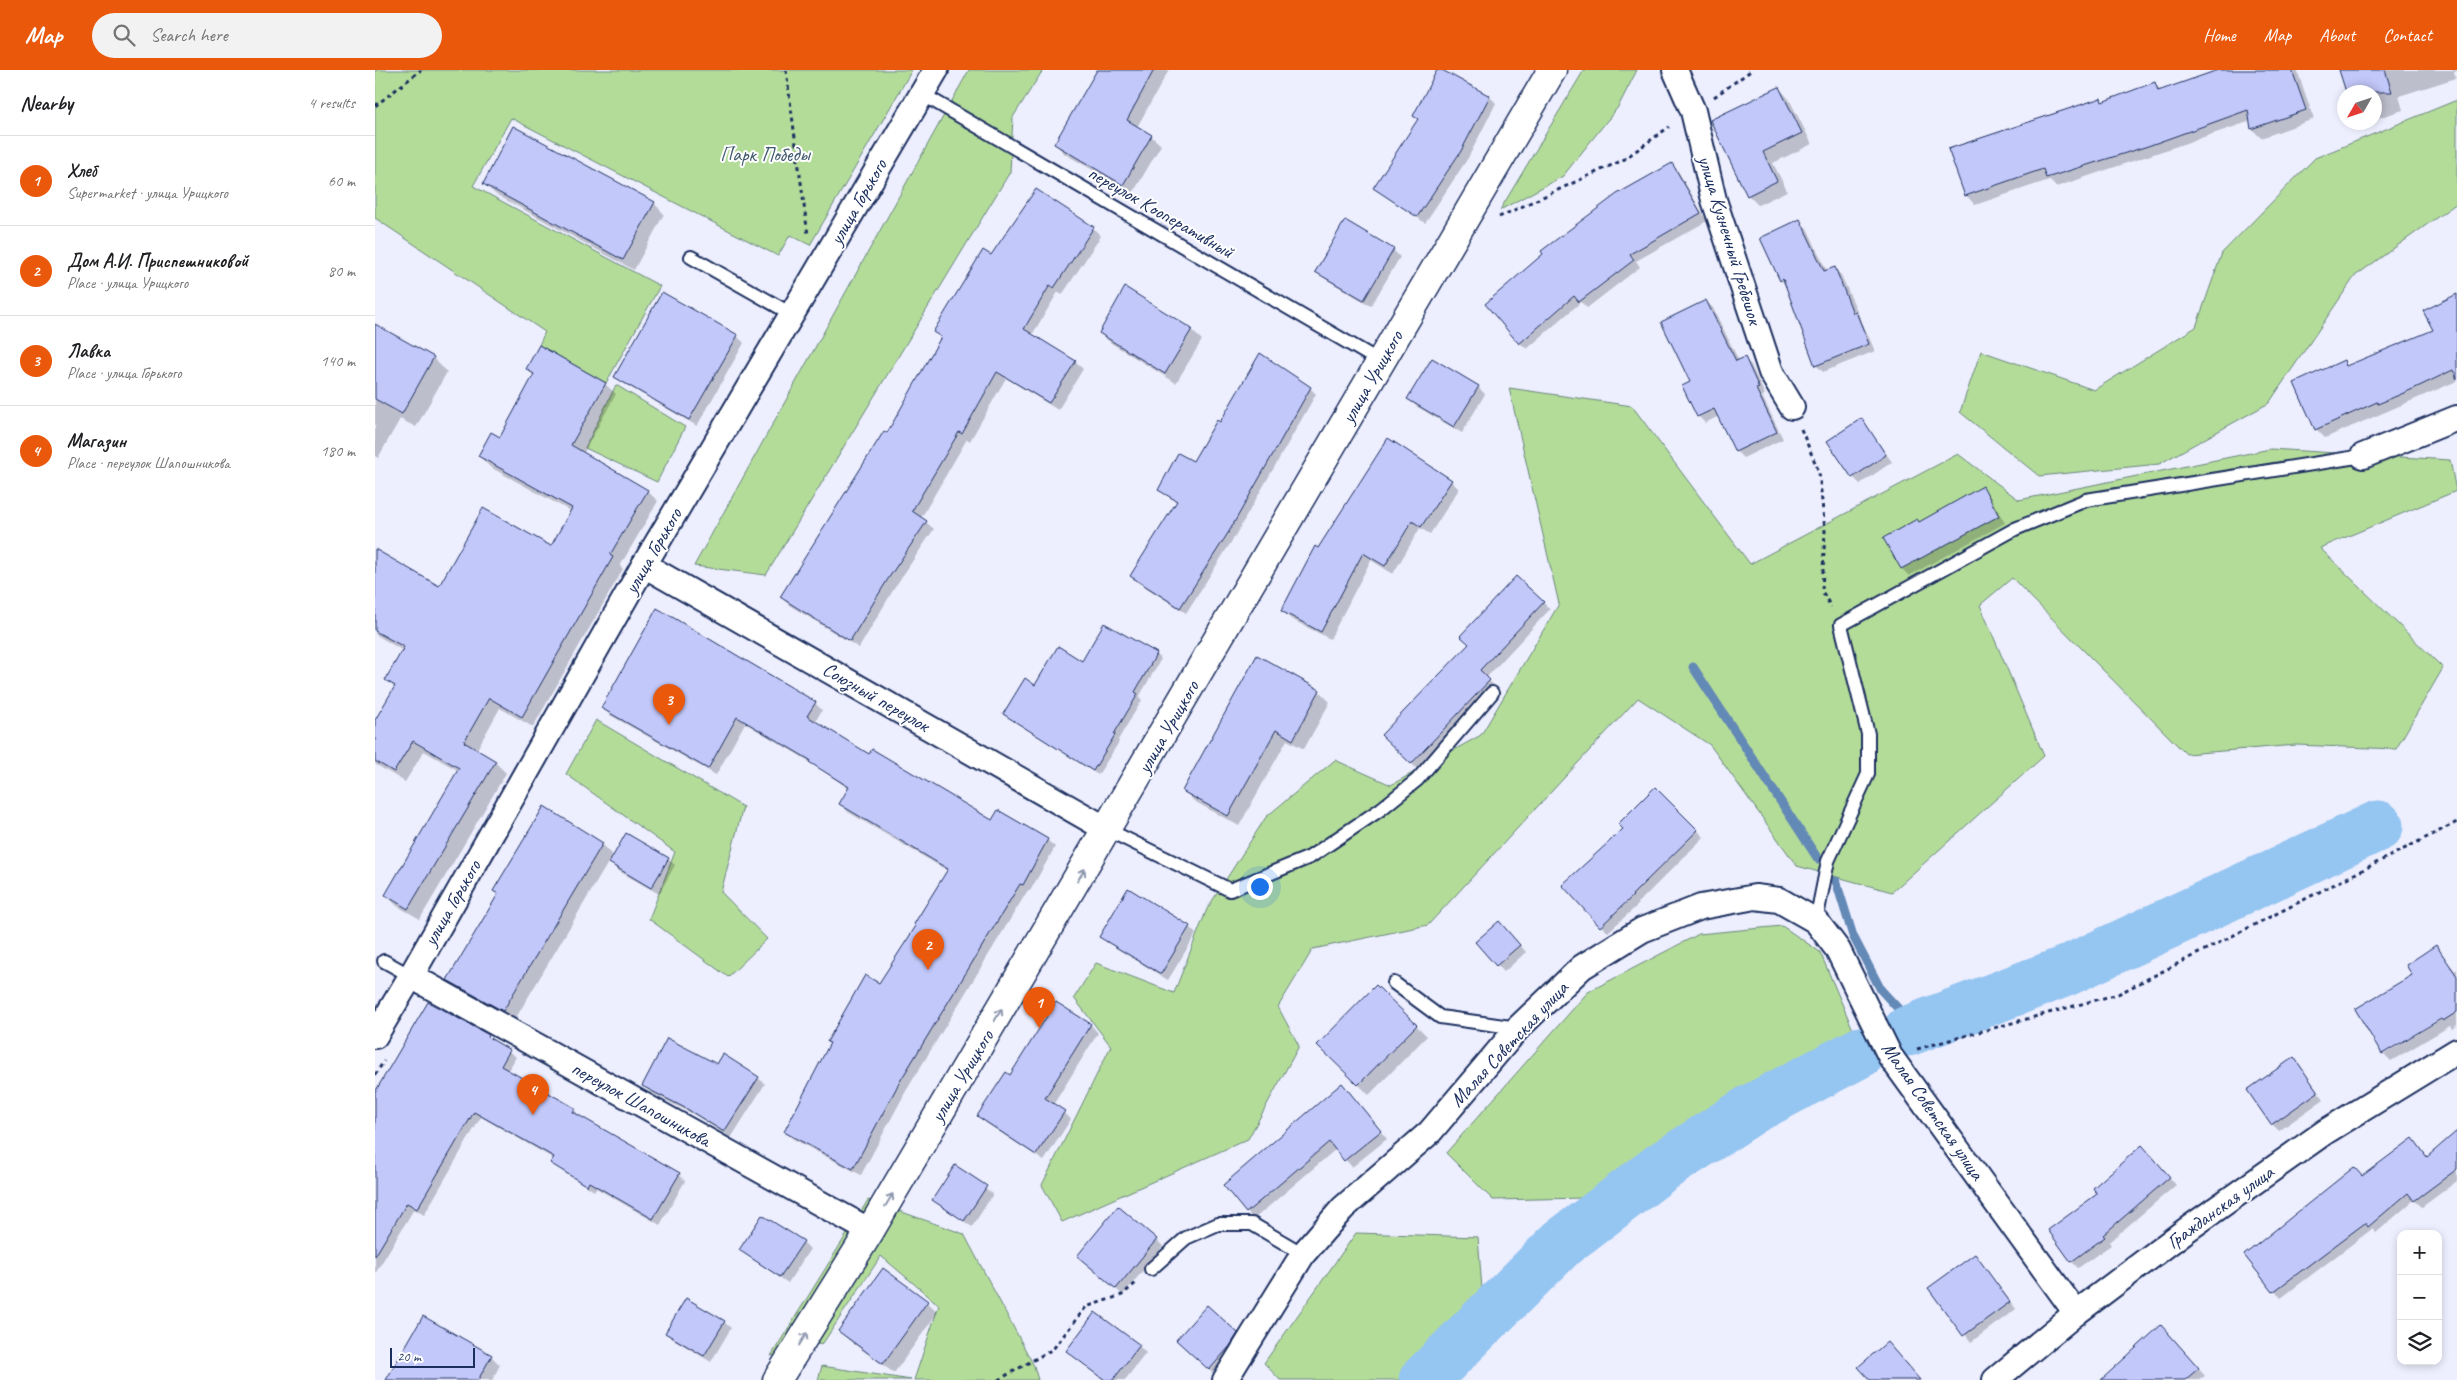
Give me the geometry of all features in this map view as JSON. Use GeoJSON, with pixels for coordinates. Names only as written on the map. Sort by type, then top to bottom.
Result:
{"type":"FeatureCollection","features":[{"type":"Feature","properties":{"kind":"main road","name":"улица Урицкого"},"geometry":{"type":"LineString","coordinates":[[777,1380],[870,1231],[1108,830],[1552,70]]}},
{"type":"Feature","properties":{"kind":"street","name":"улица Горького"},"geometry":{"type":"LineString","coordinates":[[375,1036],[411,976],[644,565],[793,315],[935,70]]}},
{"type":"Feature","properties":{"kind":"street","name":"улица Кузнечный Гребешок"},"geometry":{"type":"LineString","coordinates":[[1675,70],[1693,111],[1714,200],[1771,372],[1792,407]]}},
{"type":"Feature","properties":{"kind":"street"},"geometry":{"type":"LineString","coordinates":[[2363,456],[2457,418]]}},
{"type":"Feature","properties":{"kind":"street","name":"Союзный переулок"},"geometry":{"type":"LineString","coordinates":[[644,565],[1108,830]]}},
{"type":"Feature","properties":{"kind":"street","name":"Малая Советская улица"},"geometry":{"type":"LineString","coordinates":[[1225,1380],[1303,1254],[1343,1208],[1430,1132],[1519,1028],[1582,967],[1641,930],[1701,907],[1755,897],[1779,900],[1816,922],[1838,950],[1890,1056],[2076,1313]]}},
{"type":"Feature","properties":{"kind":"street","name":"переулок Шапошникова"},"geometry":{"type":"LineString","coordinates":[[411,976],[870,1231]]}},
{"type":"Feature","properties":{"kind":"street","name":"Гражданская улица"},"geometry":{"type":"LineString","coordinates":[[2005,1377],[2076,1313],[2185,1231],[2325,1132],[2457,1051]]}},
{"type":"Feature","properties":{"kind":"lane","name":"переулок Кооперативный"},"geometry":{"type":"LineString","coordinates":[[921,94],[1381,362]]}},
{"type":"Feature","properties":{"kind":"lane"},"geometry":{"type":"LineString","coordinates":[[691,257],[793,315]]}},
{"type":"Feature","properties":{"kind":"lane"},"geometry":{"type":"LineString","coordinates":[[1816,922],[1828,861],[1868,774],[1868,734],[1841,625],[2015,529],[2086,500],[2363,456]]}},
{"type":"Feature","properties":{"kind":"lane"},"geometry":{"type":"LineString","coordinates":[[1108,830],[1230,890],[1310,857],[1381,809],[1417,780],[1492,693]]}},
{"type":"Feature","properties":{"kind":"lane"},"geometry":{"type":"LineString","coordinates":[[384,961],[411,976]]}},
{"type":"Feature","properties":{"kind":"lane"},"geometry":{"type":"LineString","coordinates":[[1394,983],[1440,1017],[1519,1028]]}},
{"type":"Feature","properties":{"kind":"lane"},"geometry":{"type":"LineString","coordinates":[[1151,1269],[1186,1238],[1218,1224],[1252,1224],[1303,1254]]}},
{"type":"Feature","properties":{"kind":"path"},"geometry":{"type":"LineString","coordinates":[[375,106],[421,70]]}},
{"type":"Feature","properties":{"kind":"path"},"geometry":{"type":"LineString","coordinates":[[786,70],[808,236]]}},
{"type":"Feature","properties":{"kind":"path"},"geometry":{"type":"LineString","coordinates":[[1498,218],[1623,160],[1752,70]]}},
{"type":"Feature","properties":{"kind":"path"},"geometry":{"type":"LineString","coordinates":[[1792,407],[1819,472],[1825,531],[1822,591],[1841,625]]}},
{"type":"Feature","properties":{"kind":"path"},"geometry":{"type":"LineString","coordinates":[[1890,1056],[2118,994],[2457,822]]}},
{"type":"Feature","properties":{"kind":"path"},"geometry":{"type":"LineString","coordinates":[[998,1380],[1053,1349],[1086,1307],[1122,1295],[1151,1269]]}},
{"type":"Feature","properties":{"kind":"green space","name":"Парк Победы"},"geometry":{"type":"Polygon","coordinates":[[[375,70],[912,70],[810,245],[790,235],[778,256],[511,118],[473,186],[660,286],[606,383],[539,345],[545,332],[375,218],[375,70]]]}},
{"type":"Feature","properties":{"kind":"green space"},"geometry":{"type":"Polygon","coordinates":[[[969,70],[1043,70],[1013,117],[1010,172],[766,575],[694,566],[969,70]]]}},
{"type":"Feature","properties":{"kind":"green space"},"geometry":{"type":"Polygon","coordinates":[[[1584,70],[1637,70],[1618,107],[1563,176],[1500,210],[1584,70]]]}},
{"type":"Feature","properties":{"kind":"green space"},"geometry":{"type":"Polygon","coordinates":[[[2457,100],[2457,203],[2355,276],[2269,403],[2159,464],[2039,476],[1960,412],[1981,351],[2094,390],[2196,327],[2222,253],[2315,158],[2457,100]]]}},
{"type":"Feature","properties":{"kind":"green space"},"geometry":{"type":"Polygon","coordinates":[[[616,385],[685,427],[657,482],[585,448],[616,385]]]}},
{"type":"Feature","properties":{"kind":"green space"},"geometry":{"type":"Polygon","coordinates":[[[1509,388],[1632,406],[1750,564],[1958,454],[2019,500],[2270,449],[2450,460],[2456,491],[2320,548],[2443,668],[2396,749],[2296,745],[2186,754],[2012,578],[1980,605],[2044,756],[1892,892],[1797,866],[1710,745],[1638,698],[1428,925],[1313,949],[1278,1007],[1299,1046],[1248,1139],[1062,1222],[1042,1185],[1111,1046],[1074,998],[1096,963],[1174,993],[1207,909],[1266,817],[1335,760],[1391,785],[1481,735],[1559,604],[1509,388]]]}},
{"type":"Feature","properties":{"kind":"green space"},"geometry":{"type":"Polygon","coordinates":[[[596,720],[743,807],[721,892],[767,939],[728,977],[649,919],[675,852],[566,774],[596,720]]]}},
{"type":"Feature","properties":{"kind":"green space"},"geometry":{"type":"Polygon","coordinates":[[[1782,926],[1820,952],[1854,1032],[1695,1121],[1583,1198],[1493,1200],[1446,1153],[1588,992],[1699,934],[1782,926]]]}},
{"type":"Feature","properties":{"kind":"green space"},"geometry":{"type":"Polygon","coordinates":[[[868,1200],[964,1234],[1034,1366],[1038,1380],[914,1380],[939,1305],[881,1256],[823,1343],[771,1356],[868,1200]]]}},
{"type":"Feature","properties":{"kind":"green space"},"geometry":{"type":"Polygon","coordinates":[[[1356,1233],[1478,1237],[1482,1289],[1402,1380],[1280,1380],[1264,1363],[1356,1233]]]}},
{"type":"Feature","properties":{"kind":"green space"},"geometry":{"type":"Polygon","coordinates":[[[822,1366],[911,1380],[818,1380],[822,1366]]]}},
{"type":"Feature","properties":{"kind":"building"},"geometry":{"type":"Polygon","coordinates":[[[1097,70],[1154,70],[1127,120],[1152,135],[1123,185],[1054,144],[1097,70]]]}},
{"type":"Feature","properties":{"kind":"building"},"geometry":{"type":"Polygon","coordinates":[[[1437,70],[1442,70],[1490,96],[1461,151],[1417,217],[1373,188],[1418,119],[1413,116],[1437,70]]]}},
{"type":"Feature","properties":{"kind":"building"},"geometry":{"type":"Polygon","coordinates":[[[2218,70],[2292,70],[2306,110],[2251,129],[2248,110],[2148,146],[2046,178],[2043,169],[1965,196],[1948,149],[2101,98],[2102,102],[2155,82],[2158,91],[2218,70]]]}},
{"type":"Feature","properties":{"kind":"building"},"geometry":{"type":"Polygon","coordinates":[[[2339,70],[2385,70],[2392,92],[2382,92],[2382,85],[2344,85],[2339,70]]]}},
{"type":"Feature","properties":{"kind":"building"},"geometry":{"type":"Polygon","coordinates":[[[1779,87],[1802,133],[1763,152],[1777,181],[1747,196],[1710,120],[1779,87]]]}},
{"type":"Feature","properties":{"kind":"building"},"geometry":{"type":"Polygon","coordinates":[[[513,126],[655,202],[623,260],[483,184],[513,126]]]}},
{"type":"Feature","properties":{"kind":"building"},"geometry":{"type":"Polygon","coordinates":[[[1672,163],[1701,213],[1630,254],[1634,260],[1579,302],[1574,296],[1519,344],[1485,304],[1543,254],[1541,251],[1617,194],[1672,163]]]}},
{"type":"Feature","properties":{"kind":"building"},"geometry":{"type":"Polygon","coordinates":[[[1036,189],[1094,227],[1054,288],[1050,285],[1024,329],[1076,361],[1049,403],[997,372],[962,434],[959,432],[912,511],[927,521],[888,579],[850,641],[780,597],[884,431],[887,433],[941,337],[933,332],[983,250],[991,255],[1036,189]]]}},
{"type":"Feature","properties":{"kind":"building"},"geometry":{"type":"Polygon","coordinates":[[[1800,219],[1824,271],[1835,267],[1853,313],[1856,312],[1869,344],[1815,366],[1783,279],[1780,281],[1760,238],[1800,219]]]}},
{"type":"Feature","properties":{"kind":"building"},"geometry":{"type":"Polygon","coordinates":[[[1345,220],[1394,249],[1364,300],[1315,272],[1345,220]]]}},
{"type":"Feature","properties":{"kind":"building"},"geometry":{"type":"Polygon","coordinates":[[[1125,287],[1192,329],[1165,374],[1099,333],[1125,287]]]}},
{"type":"Feature","properties":{"kind":"building"},"geometry":{"type":"Polygon","coordinates":[[[662,292],[738,335],[689,420],[614,377],[662,292]]]}},
{"type":"Feature","properties":{"kind":"building"},"geometry":{"type":"Polygon","coordinates":[[[2457,294],[2457,379],[2453,370],[2315,430],[2294,383],[2344,360],[2346,366],[2433,330],[2423,311],[2457,294]]]}},
{"type":"Feature","properties":{"kind":"building"},"geometry":{"type":"Polygon","coordinates":[[[1706,300],[1736,361],[1745,357],[1759,388],[1756,389],[1777,432],[1735,452],[1714,409],[1697,417],[1682,386],[1690,382],[1661,322],[1706,300]]]}},
{"type":"Feature","properties":{"kind":"building"},"geometry":{"type":"Polygon","coordinates":[[[375,324],[434,357],[402,414],[375,399],[375,324]]]}},
{"type":"Feature","properties":{"kind":"building"},"geometry":{"type":"Polygon","coordinates":[[[539,345],[606,383],[571,445],[648,490],[610,555],[613,557],[522,717],[489,698],[464,742],[496,761],[408,909],[385,895],[459,768],[413,741],[394,772],[375,761],[375,720],[395,686],[385,680],[404,647],[375,631],[375,549],[439,586],[483,508],[551,546],[572,508],[478,456],[491,432],[500,437],[534,374],[526,369],[539,345]]]}},
{"type":"Feature","properties":{"kind":"building"},"geometry":{"type":"Polygon","coordinates":[[[1260,353],[1311,387],[1230,530],[1180,608],[1130,576],[1177,501],[1158,490],[1178,453],[1193,461],[1217,420],[1220,422],[1260,353]]]}},
{"type":"Feature","properties":{"kind":"building"},"geometry":{"type":"Polygon","coordinates":[[[1432,358],[1479,386],[1454,427],[1407,399],[1432,358]]]}},
{"type":"Feature","properties":{"kind":"building"},"geometry":{"type":"Polygon","coordinates":[[[1862,418],[1886,455],[1852,478],[1827,441],[1862,418]]]}},
{"type":"Feature","properties":{"kind":"building"},"geometry":{"type":"Polygon","coordinates":[[[1388,438],[1452,480],[1421,527],[1412,521],[1385,566],[1363,553],[1321,632],[1281,611],[1315,546],[1318,548],[1388,438]]]}},
{"type":"Feature","properties":{"kind":"building"},"geometry":{"type":"Polygon","coordinates":[[[1983,486],[1999,516],[1901,569],[1883,538],[1917,519],[1919,522],[1983,486]]]}},
{"type":"Feature","properties":{"kind":"building"},"geometry":{"type":"Polygon","coordinates":[[[1516,576],[1544,602],[1480,670],[1490,680],[1411,764],[1381,735],[1469,644],[1460,636],[1516,576]]]}},
{"type":"Feature","properties":{"kind":"building"},"geometry":{"type":"Polygon","coordinates":[[[657,608],[816,702],[807,716],[869,754],[872,749],[992,820],[998,810],[1048,839],[1023,885],[1020,884],[899,1083],[853,1169],[784,1132],[830,1043],[827,1042],[865,975],[879,983],[916,926],[914,924],[948,869],[839,804],[849,787],[809,762],[810,760],[737,717],[708,769],[601,708],[657,608]]]}},
{"type":"Feature","properties":{"kind":"building"},"geometry":{"type":"Polygon","coordinates":[[[1104,623],[1157,653],[1135,692],[1138,694],[1093,771],[1003,714],[1025,678],[1035,685],[1058,646],[1082,661],[1104,623]]]}},
{"type":"Feature","properties":{"kind":"building"},"geometry":{"type":"Polygon","coordinates":[[[1257,655],[1320,690],[1293,740],[1276,730],[1228,816],[1182,791],[1257,655]]]}},
{"type":"Feature","properties":{"kind":"building"},"geometry":{"type":"Polygon","coordinates":[[[1655,787],[1698,830],[1600,927],[1562,885],[1623,829],[1618,824],[1655,787]]]}},
{"type":"Feature","properties":{"kind":"building"},"geometry":{"type":"Polygon","coordinates":[[[544,806],[603,843],[503,1011],[447,980],[498,894],[493,891],[544,806]]]}},
{"type":"Feature","properties":{"kind":"building"},"geometry":{"type":"Polygon","coordinates":[[[626,833],[669,858],[651,888],[609,863],[626,833]]]}},
{"type":"Feature","properties":{"kind":"building"},"geometry":{"type":"Polygon","coordinates":[[[1128,888],[1190,926],[1161,974],[1099,937],[1128,888]]]}},
{"type":"Feature","properties":{"kind":"building"},"geometry":{"type":"Polygon","coordinates":[[[1499,921],[1520,945],[1496,966],[1475,942],[1499,921]]]}},
{"type":"Feature","properties":{"kind":"building"},"geometry":{"type":"Polygon","coordinates":[[[2436,945],[2457,976],[2457,1012],[2443,1021],[2441,1019],[2382,1054],[2355,1009],[2412,975],[2406,965],[2436,945]]]}},
{"type":"Feature","properties":{"kind":"building"},"geometry":{"type":"Polygon","coordinates":[[[1376,985],[1417,1025],[1358,1085],[1317,1045],[1376,985]]]}},
{"type":"Feature","properties":{"kind":"building"},"geometry":{"type":"Polygon","coordinates":[[[428,1002],[489,1035],[488,1037],[510,1050],[501,1066],[575,1108],[573,1112],[680,1173],[653,1219],[589,1182],[587,1186],[550,1163],[554,1157],[474,1112],[417,1209],[407,1203],[375,1256],[375,1092],[428,1002]]]}},
{"type":"Feature","properties":{"kind":"building"},"geometry":{"type":"Polygon","coordinates":[[[1056,1002],[1091,1024],[1045,1098],[1065,1111],[1036,1155],[977,1116],[1006,1072],[1010,1075],[1056,1002]]]}},
{"type":"Feature","properties":{"kind":"building"},"geometry":{"type":"Polygon","coordinates":[[[667,1038],[717,1064],[723,1054],[759,1077],[724,1132],[687,1109],[642,1086],[667,1038]]]}},
{"type":"Feature","properties":{"kind":"building"},"geometry":{"type":"Polygon","coordinates":[[[2294,1057],[2318,1092],[2271,1125],[2247,1090],[2294,1057]]]}},
{"type":"Feature","properties":{"kind":"building"},"geometry":{"type":"Polygon","coordinates":[[[1342,1083],[1381,1131],[1344,1161],[1329,1142],[1246,1213],[1223,1185],[1342,1083]]]}},
{"type":"Feature","properties":{"kind":"building"},"geometry":{"type":"Polygon","coordinates":[[[2457,1131],[2457,1169],[2414,1201],[2408,1193],[2368,1227],[2365,1223],[2273,1292],[2244,1255],[2354,1167],[2362,1176],[2413,1138],[2427,1157],[2457,1131]]]}},
{"type":"Feature","properties":{"kind":"building"},"geometry":{"type":"Polygon","coordinates":[[[2142,1145],[2170,1177],[2103,1235],[2105,1237],[2071,1262],[2048,1230],[2097,1194],[2093,1188],[2142,1145]]]}},
{"type":"Feature","properties":{"kind":"building"},"geometry":{"type":"Polygon","coordinates":[[[955,1165],[987,1186],[964,1221],[932,1200],[955,1165]]]}},
{"type":"Feature","properties":{"kind":"building"},"geometry":{"type":"Polygon","coordinates":[[[1118,1206],[1157,1239],[1116,1289],[1077,1256],[1118,1206]]]}},
{"type":"Feature","properties":{"kind":"building"},"geometry":{"type":"Polygon","coordinates":[[[762,1215],[804,1241],[780,1277],[739,1250],[762,1215]]]}},
{"type":"Feature","properties":{"kind":"building"},"geometry":{"type":"Polygon","coordinates":[[[1975,1254],[2010,1302],[1963,1336],[1928,1288],[1975,1254]]]}},
{"type":"Feature","properties":{"kind":"building"},"geometry":{"type":"Polygon","coordinates":[[[883,1268],[928,1301],[883,1364],[838,1331],[883,1268]]]}},
{"type":"Feature","properties":{"kind":"building"},"geometry":{"type":"Polygon","coordinates":[[[686,1298],[725,1321],[704,1356],[665,1333],[686,1298]]]}},
{"type":"Feature","properties":{"kind":"building"},"geometry":{"type":"Polygon","coordinates":[[[1207,1305],[1238,1333],[1230,1346],[1209,1370],[1176,1340],[1207,1305]]]}},
{"type":"Feature","properties":{"kind":"building"},"geometry":{"type":"Polygon","coordinates":[[[1095,1312],[1140,1345],[1113,1380],[1105,1380],[1066,1351],[1095,1312]]]}},
{"type":"Feature","properties":{"kind":"building"},"geometry":{"type":"Polygon","coordinates":[[[423,1316],[492,1355],[478,1380],[386,1380],[423,1316]]]}},
{"type":"Feature","properties":{"kind":"building"},"geometry":{"type":"Polygon","coordinates":[[[2161,1325],[2199,1368],[2185,1380],[2101,1380],[2161,1325]]]}},
{"type":"Feature","properties":{"kind":"building"},"geometry":{"type":"Polygon","coordinates":[[[1887,1342],[1920,1380],[1870,1380],[1858,1367],[1887,1342]]]}},
{"type":"Feature","properties":{"kind":"waterway"},"geometry":{"type":"LineString","coordinates":[[1693,667],[1818,859]]}},
{"type":"Feature","properties":{"kind":"waterway"},"geometry":{"type":"LineString","coordinates":[[1908,1031],[2066,971],[2378,826]]}},
{"type":"Feature","properties":{"kind":"waterway"},"geometry":{"type":"LineString","coordinates":[[1836,881],[1853,936],[1881,990],[1916,1028]]}},
{"type":"Feature","properties":{"kind":"waterway"},"geometry":{"type":"LineString","coordinates":[[1424,1380],[1562,1243],[1662,1167],[1752,1109],[1861,1052]]}},
{"type":"Feature","properties":{"kind":"place","name":"Лавка"},"geometry":{"type":"Point","coordinates":[669,725]}},
{"type":"Feature","properties":{"kind":"place","name":"Дом А.И. Приспешниковой"},"geometry":{"type":"Point","coordinates":[928,970]}},
{"type":"Feature","properties":{"kind":"place","name":"Хлеб"},"geometry":{"type":"Point","coordinates":[1039,1028]}},
{"type":"Feature","properties":{"kind":"place","name":"Магазин"},"geometry":{"type":"Point","coordinates":[533,1115]}}]}
